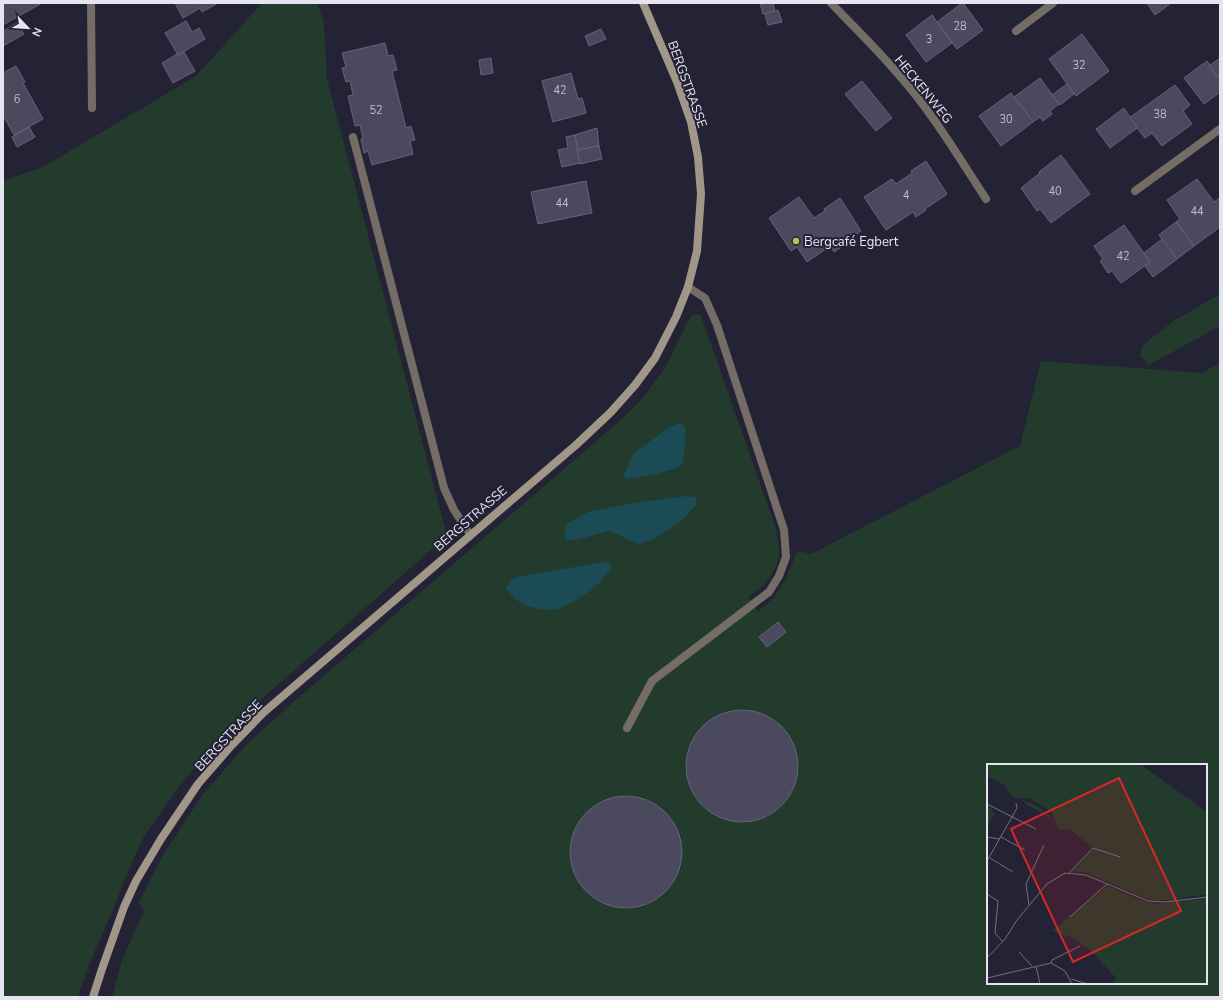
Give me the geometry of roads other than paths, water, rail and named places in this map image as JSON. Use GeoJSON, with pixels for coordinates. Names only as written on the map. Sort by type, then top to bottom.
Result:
{"type":"FeatureCollection","features":[{"type":"Feature","properties":{"kind":"main road","name":"BERGSTRASSE"},"geometry":{"type":"LineString","coordinates":[[93,997],[124,907],[136,881],[161,839],[198,784],[230,746],[263,713],[470,534],[576,445],[611,412],[635,385],[655,358],[676,317],[688,287],[697,251],[701,194],[698,157],[691,122],[679,88],[643,3]]}},
{"type":"Feature","properties":{"kind":"street"},"geometry":{"type":"LineString","coordinates":[[90,3],[92,108]]}},
{"type":"Feature","properties":{"kind":"street","name":"HECKENWEG"},"geometry":{"type":"LineString","coordinates":[[831,3],[908,85],[948,139],[986,199]]}},
{"type":"Feature","properties":{"kind":"street"},"geometry":{"type":"LineString","coordinates":[[1016,31],[1053,3]]}},
{"type":"Feature","properties":{"kind":"street"},"geometry":{"type":"LineString","coordinates":[[1135,191],[1220,128]]}},
{"type":"Feature","properties":{"kind":"street"},"geometry":{"type":"LineString","coordinates":[[353,137],[444,488],[454,510],[470,534]]}},
{"type":"Feature","properties":{"kind":"street"},"geometry":{"type":"LineString","coordinates":[[627,728],[652,681],[769,592],[779,576],[786,557],[784,530],[717,324],[705,298],[688,287]]}},
{"type":"Feature","properties":{"kind":"place","name":"Bergcafé Egbert"},"geometry":{"type":"Point","coordinates":[796,241]}}]}
